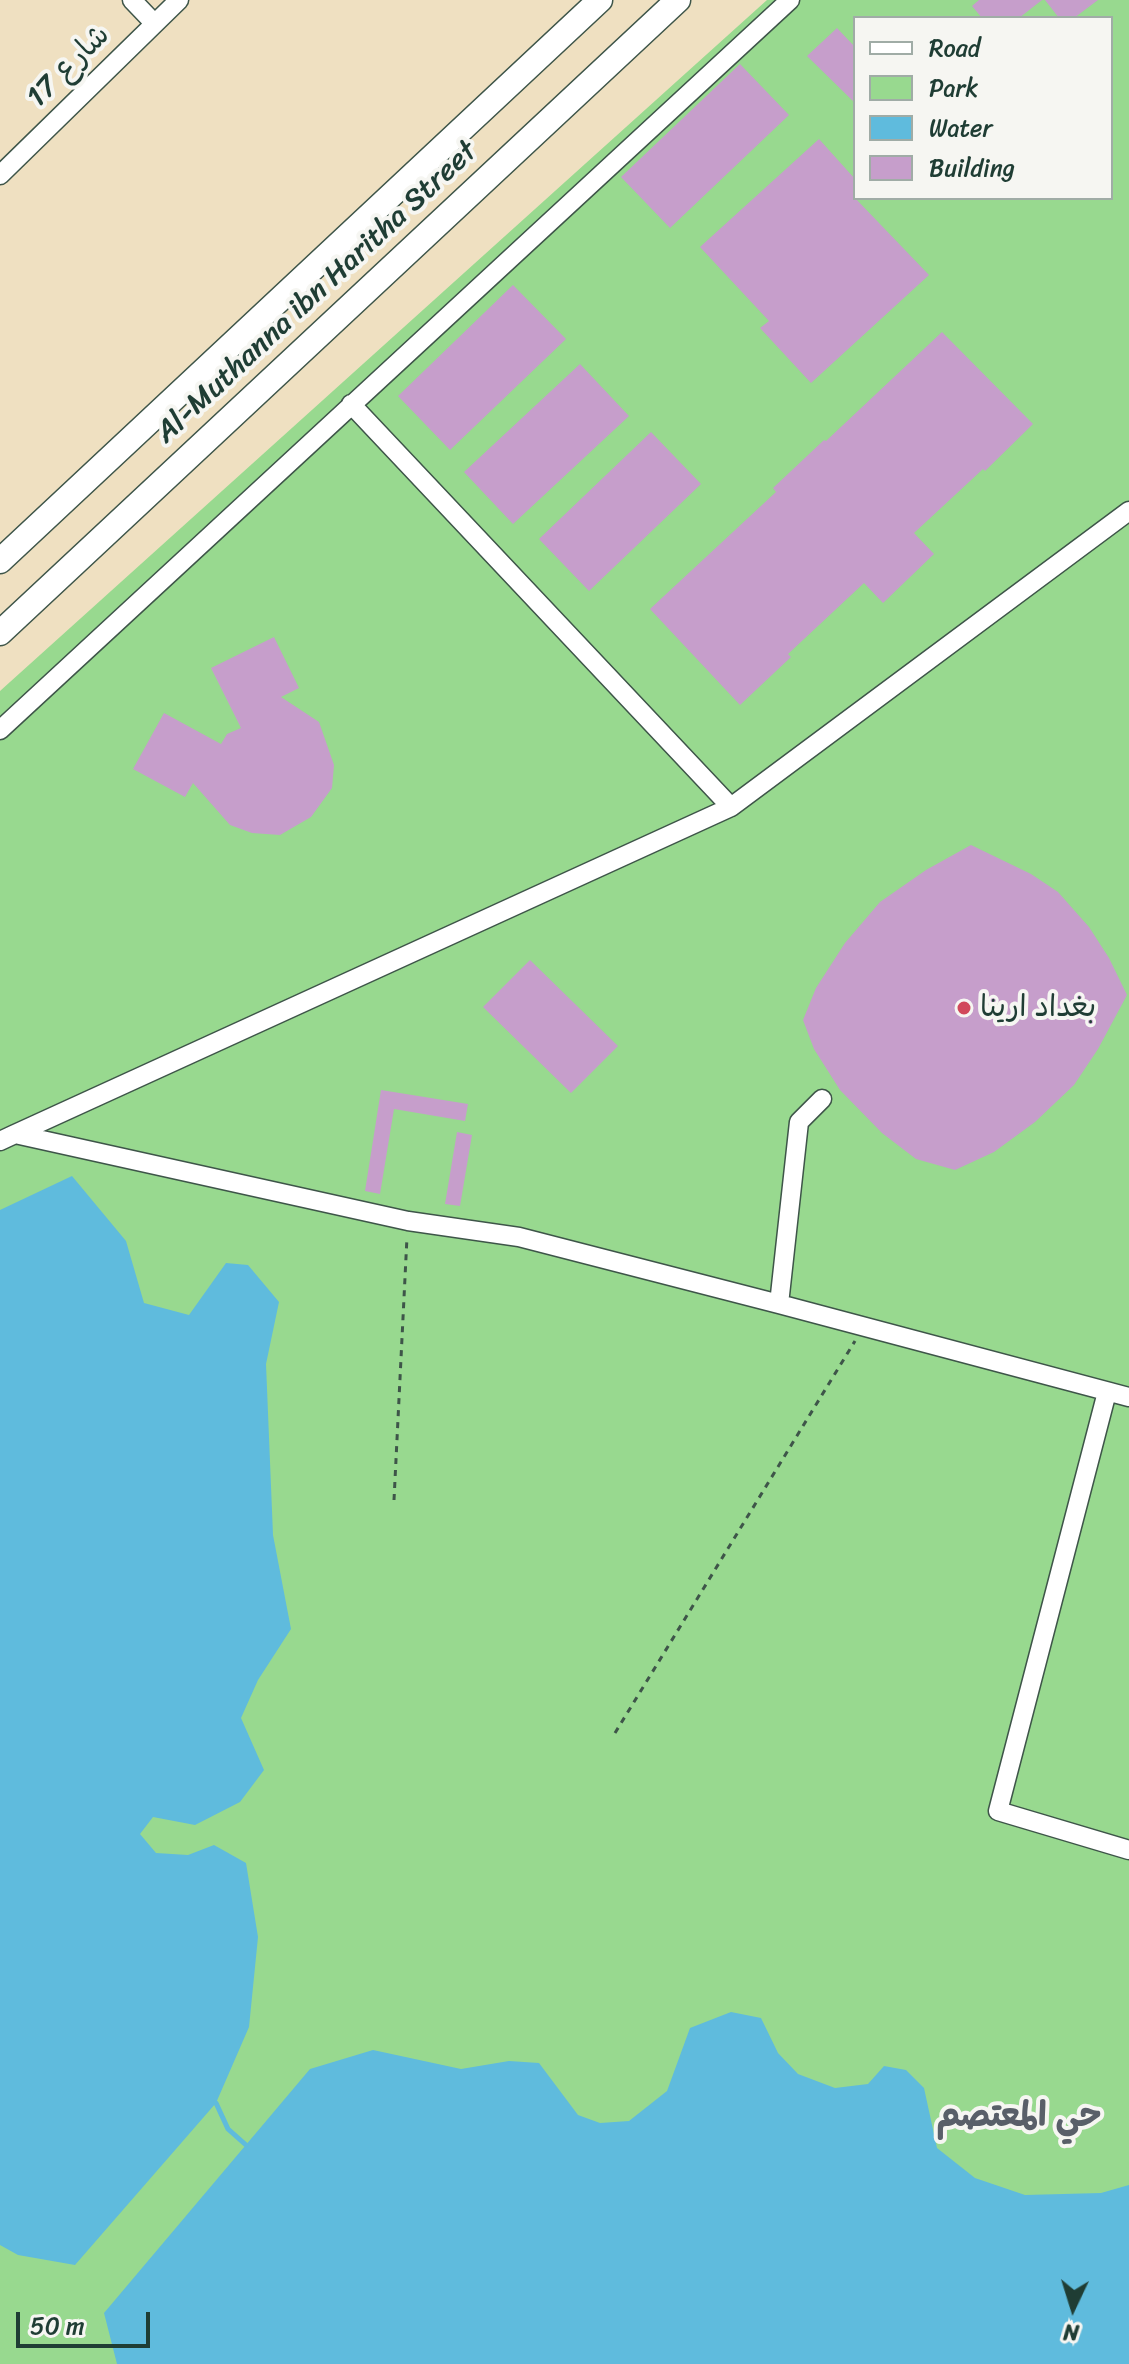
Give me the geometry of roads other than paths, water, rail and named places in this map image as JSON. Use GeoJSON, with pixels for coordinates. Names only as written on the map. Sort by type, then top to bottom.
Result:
{"type":"FeatureCollection","features":[{"type":"Feature","properties":{"kind":"main road","name":"Al-Muthanna ibn Haritha Street"},"geometry":{"type":"LineString","coordinates":[[0,561],[600,0]]}},
{"type":"Feature","properties":{"kind":"main road","name":"Al-Muthanna ibn Haritha Street"},"geometry":{"type":"LineString","coordinates":[[0,633],[678,0]]}},
{"type":"Feature","properties":{"kind":"street"},"geometry":{"type":"LineString","coordinates":[[132,0],[154,23]]}},
{"type":"Feature","properties":{"kind":"street","name":"شارع 17"},"geometry":{"type":"LineString","coordinates":[[0,175],[179,0]]}},
{"type":"Feature","properties":{"kind":"street"},"geometry":{"type":"LineString","coordinates":[[0,730],[790,0]]}},
{"type":"Feature","properties":{"kind":"street"},"geometry":{"type":"LineString","coordinates":[[351,404],[731,807]]}},
{"type":"Feature","properties":{"kind":"street"},"geometry":{"type":"LineString","coordinates":[[8,1137],[731,807],[1129,511]]}},
{"type":"Feature","properties":{"kind":"street"},"geometry":{"type":"LineString","coordinates":[[779,1304],[799,1122],[822,1099]]}},
{"type":"Feature","properties":{"kind":"street"},"geometry":{"type":"LineString","coordinates":[[8,1137],[408,1221],[519,1237],[1129,1397]]}},
{"type":"Feature","properties":{"kind":"street"},"geometry":{"type":"LineString","coordinates":[[1107,1392],[998,1811],[1129,1850]]}},
{"type":"Feature","properties":{"kind":"water"},"geometry":{"type":"Polygon","coordinates":[[[72,1176],[126,1241],[144,1303],[189,1315],[226,1263],[248,1265],[279,1302],[266,1364],[273,1535],[291,1629],[258,1680],[241,1718],[264,1770],[240,1802],[195,1825],[153,1817],[140,1834],[156,1853],[188,1855],[214,1845],[246,1863],[258,1937],[249,2027],[216,2103],[75,2265],[18,2255],[0,2245],[0,1210],[72,1176]]]}},
{"type":"Feature","properties":{"kind":"water"},"geometry":{"type":"Polygon","coordinates":[[[731,2012],[761,2018],[778,2053],[798,2074],[835,2088],[868,2084],[884,2066],[906,2070],[924,2088],[937,2148],[975,2178],[1025,2195],[1101,2193],[1129,2185],[1129,2364],[117,2364],[104,2313],[310,2069],[373,2050],[461,2069],[509,2061],[539,2063],[578,2115],[600,2123],[629,2121],[667,2091],[690,2028],[731,2012]]]}},
{"type":"Feature","properties":{"kind":"waterway"},"geometry":{"type":"LineString","coordinates":[[216,2103],[228,2129],[246,2145]]}},
{"type":"Feature","properties":{"kind":"place","name":"بغداد ارينا"},"geometry":{"type":"Point","coordinates":[964,1008]}},
{"type":"Feature","properties":{"kind":"district","name":"حي المعتصم"},"geometry":{"type":"Point","coordinates":[1019,2117]}}]}
